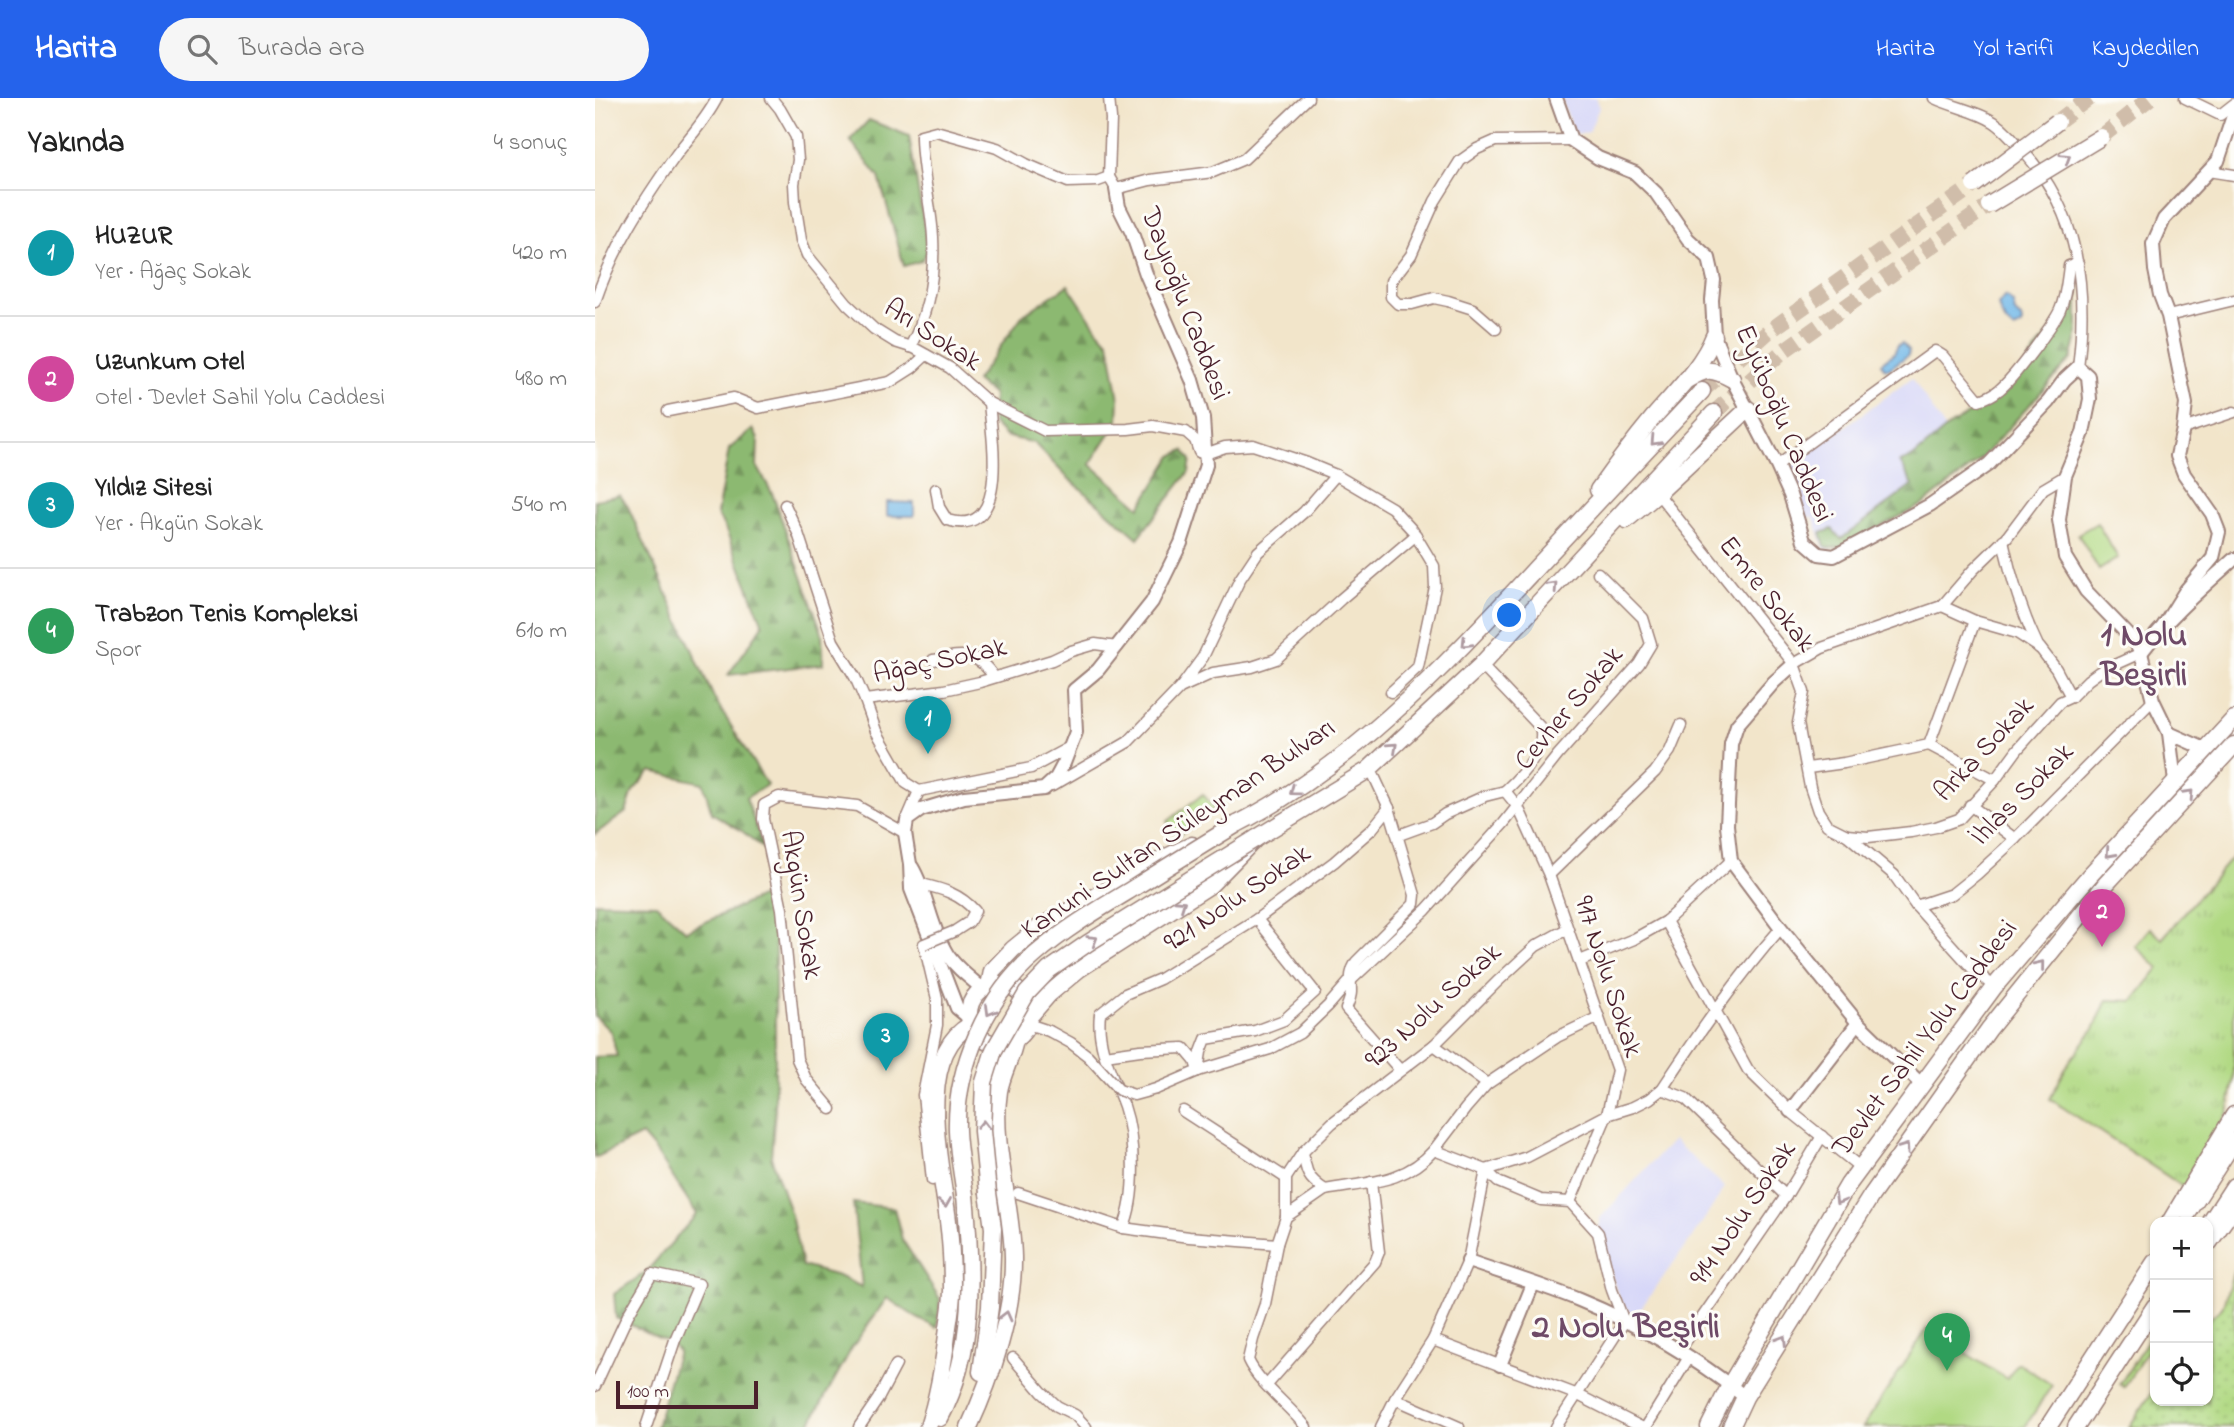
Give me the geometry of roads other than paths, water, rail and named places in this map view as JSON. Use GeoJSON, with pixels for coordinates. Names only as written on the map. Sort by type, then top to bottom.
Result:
{"type":"FeatureCollection","features":[{"type":"Feature","properties":{"kind":"main road"},"geometry":{"type":"LineString","coordinates":[[1974,185],[2057,122]]}},
{"type":"Feature","properties":{"kind":"main road"},"geometry":{"type":"LineString","coordinates":[[1989,205],[2101,137]]}},
{"type":"Feature","properties":{"kind":"main road"},"geometry":{"type":"LineString","coordinates":[[1564,538],[1615,466],[1684,382],[1710,346],[1714,336]]}},
{"type":"Feature","properties":{"kind":"main road"},"geometry":{"type":"LineString","coordinates":[[1684,382],[1703,370],[1716,371],[1732,379]]}},
{"type":"Feature","properties":{"kind":"main road","name":"Kanuni Sultan Süleyman Bulvarı"},"geometry":{"type":"LineString","coordinates":[[935,1427],[945,1410],[961,1363],[968,1314],[971,1252],[957,1129],[962,1080],[973,1042],[1010,981],[1033,956],[1073,925],[1237,824],[1285,798],[1350,751],[1463,647],[1702,391]]}},
{"type":"Feature","properties":{"kind":"main road"},"geometry":{"type":"LineString","coordinates":[[1581,557],[1656,495],[1748,409]]}},
{"type":"Feature","properties":{"kind":"main road","name":"Kanuni Sultan Süleyman Bulvarı"},"geometry":{"type":"LineString","coordinates":[[962,1427],[983,1364],[990,1307],[993,1228],[982,1130],[984,1082],[993,1050],[1027,993],[1049,970],[1088,943],[1368,770],[1481,665],[1714,413]]}},
{"type":"Feature","properties":{"kind":"main road","name":"Devlet Sahil Yolu Caddesi"},"geometry":{"type":"LineString","coordinates":[[1709,1427],[1730,1385],[1848,1185],[1994,987],[2082,884],[2234,719]]}},
{"type":"Feature","properties":{"kind":"main road","name":"Devlet Sahil Yolu Caddesi"},"geometry":{"type":"LineString","coordinates":[[1731,1427],[1745,1397],[1871,1196],[1989,1029],[2105,886],[2234,745]]}},
{"type":"Feature","properties":{"kind":"main road"},"geometry":{"type":"LineString","coordinates":[[1016,1040],[1003,1044],[989,1043],[978,1036],[970,1021],[973,999],[986,987],[992,971],[1013,949],[1040,927],[1162,859],[1237,824]]}},
{"type":"Feature","properties":{"kind":"main road"},"geometry":{"type":"LineString","coordinates":[[969,1427],[999,1343],[1010,1296],[1013,1256],[998,1123],[999,1089],[1016,1040],[1049,994],[1079,969],[1210,885],[1255,839]]}},
{"type":"Feature","properties":{"kind":"main road"},"geometry":{"type":"LineString","coordinates":[[986,987],[1009,986],[1020,993],[1028,1004],[1028,1021]]}},
{"type":"Feature","properties":{"kind":"main road"},"geometry":{"type":"LineString","coordinates":[[928,1427],[938,1398],[952,1292],[948,1221],[935,1118],[937,1084],[944,1055],[958,1032],[970,1021]]}},
{"type":"Feature","properties":{"kind":"main road"},"geometry":{"type":"LineString","coordinates":[[2173,1217],[2234,1115]]}},
{"type":"Feature","properties":{"kind":"main road"},"geometry":{"type":"LineString","coordinates":[[2184,1217],[2234,1141]]}},
{"type":"Feature","properties":{"kind":"main road"},"geometry":{"type":"LineString","coordinates":[[2213,1218],[2234,1185]]}},
{"type":"Feature","properties":{"kind":"main road"},"geometry":{"type":"LineString","coordinates":[[2213,1237],[2234,1207]]}},
{"type":"Feature","properties":{"kind":"main road"},"geometry":{"type":"LineString","coordinates":[[2086,1369],[2150,1256]]}},
{"type":"Feature","properties":{"kind":"main road"},"geometry":{"type":"LineString","coordinates":[[2048,1427],[2150,1270]]}},
{"type":"Feature","properties":{"kind":"main road"},"geometry":{"type":"LineString","coordinates":[[2076,1427],[2150,1314]]}},
{"type":"Feature","properties":{"kind":"main road"},"geometry":{"type":"LineString","coordinates":[[2106,1381],[2150,1322]]}},
{"type":"Feature","properties":{"kind":"street"},"geometry":{"type":"LineString","coordinates":[[595,302],[604,275],[629,224],[717,98]]}},
{"type":"Feature","properties":{"kind":"street","name":"Arı Sokak"},"geometry":{"type":"LineString","coordinates":[[771,98],[780,108],[796,137],[799,160],[794,184],[795,202],[801,240],[807,256],[846,304],[874,329],[950,368],[989,403],[1045,431],[1153,426],[1186,432],[1195,440],[1199,452],[1205,454]]}},
{"type":"Feature","properties":{"kind":"street"},"geometry":{"type":"LineString","coordinates":[[1109,98],[1112,183]]}},
{"type":"Feature","properties":{"kind":"street"},"geometry":{"type":"LineString","coordinates":[[910,346],[926,313],[931,288],[933,237],[921,154],[921,135],[936,131],[997,148],[1026,164],[1068,181],[1112,183],[1150,180],[1213,172],[1244,159],[1308,98]]}},
{"type":"Feature","properties":{"kind":"street"},"geometry":{"type":"LineString","coordinates":[[1496,329],[1473,309],[1448,301],[1434,298],[1412,304],[1398,304],[1391,297],[1391,281],[1411,255],[1435,201],[1460,160],[1496,141],[1571,140],[1556,98]]}},
{"type":"Feature","properties":{"kind":"street"},"geometry":{"type":"LineString","coordinates":[[1934,98],[1990,120],[2004,129],[2049,183],[2067,222],[2078,263],[2083,297],[2083,332],[2078,367],[2088,376],[2090,399],[2083,433],[2065,476],[2059,520],[2065,557],[2086,591],[2136,643],[2141,653],[2153,700],[2169,733],[2175,782]]}},
{"type":"Feature","properties":{"kind":"street"},"geometry":{"type":"LineString","coordinates":[[2185,98],[2220,115],[2234,104]]}},
{"type":"Feature","properties":{"kind":"street"},"geometry":{"type":"LineString","coordinates":[[2141,653],[2164,625],[2186,590],[2213,558],[2219,532],[2212,514],[2184,474],[2177,456],[2186,404],[2168,316],[2160,295],[2153,244],[2164,219],[2218,160],[2234,113]]}},
{"type":"Feature","properties":{"kind":"street","name":"Eyüboğlu Caddesi"},"geometry":{"type":"LineString","coordinates":[[1571,140],[1598,158],[1636,173],[1656,193],[1688,239],[1709,258],[1714,281],[1714,336],[1732,379],[1790,495],[1804,541],[1819,554],[1834,556],[1930,505],[1989,464],[2078,367]]}},
{"type":"Feature","properties":{"kind":"street"},"geometry":{"type":"LineString","coordinates":[[2209,170],[2234,175]]}},
{"type":"Feature","properties":{"kind":"street","name":"Dayıoğlu Caddesi"},"geometry":{"type":"LineString","coordinates":[[1044,789],[1056,778],[1076,732],[1074,690],[1098,670],[1152,602],[1181,543],[1206,465],[1203,418],[1192,380],[1119,207],[1112,183]]}},
{"type":"Feature","properties":{"kind":"street"},"geometry":{"type":"LineString","coordinates":[[1777,466],[1935,351],[1943,356],[1979,400],[1987,398],[2001,388],[2030,353],[2059,310],[2069,266],[2078,263]]}},
{"type":"Feature","properties":{"kind":"street"},"geometry":{"type":"LineString","coordinates":[[2168,316],[2234,300]]}},
{"type":"Feature","properties":{"kind":"street"},"geometry":{"type":"LineString","coordinates":[[668,411],[734,398],[758,408],[890,382],[926,355]]}},
{"type":"Feature","properties":{"kind":"street"},"geometry":{"type":"LineString","coordinates":[[936,489],[939,507],[947,520],[960,524],[980,517],[990,502],[993,478],[989,403]]}},
{"type":"Feature","properties":{"kind":"street"},"geometry":{"type":"LineString","coordinates":[[2183,429],[2234,412]]}},
{"type":"Feature","properties":{"kind":"street"},"geometry":{"type":"LineString","coordinates":[[1205,454],[1224,447],[1253,444],[1336,475],[1392,508],[1416,535],[1434,566],[1435,587],[1418,667],[1391,692]]}},
{"type":"Feature","properties":{"kind":"street"},"geometry":{"type":"LineString","coordinates":[[906,826],[921,810],[964,797],[1044,789],[1129,742],[1180,688],[1203,657],[1240,579],[1258,552],[1304,512],[1336,475]]}},
{"type":"Feature","properties":{"kind":"street"},"geometry":{"type":"LineString","coordinates":[[1922,1085],[1858,1023],[1731,861],[1727,825],[1731,744],[1737,724],[1774,682],[1794,664],[1822,648],[1942,606],[2003,540],[2043,489],[2065,476]]}},
{"type":"Feature","properties":{"kind":"street","name":"Emre Sokak"},"geometry":{"type":"LineString","coordinates":[[1663,500],[1794,664],[1804,692],[1798,723],[1810,787],[1818,811],[1827,825],[1847,835],[1893,874],[1916,906],[1971,967],[1994,987]]}},
{"type":"Feature","properties":{"kind":"street"},"geometry":{"type":"LineString","coordinates":[[785,505],[798,533],[833,642],[855,677],[865,700]]}},
{"type":"Feature","properties":{"kind":"street"},"geometry":{"type":"LineString","coordinates":[[1180,688],[1213,673],[1252,667],[1276,659],[1416,535]]}},
{"type":"Feature","properties":{"kind":"street"},"geometry":{"type":"LineString","coordinates":[[2003,540],[2010,576],[2023,616],[2071,697]]}},
{"type":"Feature","properties":{"kind":"street"},"geometry":{"type":"LineString","coordinates":[[2164,625],[2234,559]]}},
{"type":"Feature","properties":{"kind":"street","name":"Cevher Sokak"},"geometry":{"type":"LineString","coordinates":[[1349,982],[1426,909],[1518,807],[1558,755],[1639,664],[1651,644],[1643,618],[1598,573]]}},
{"type":"Feature","properties":{"kind":"street"},"geometry":{"type":"LineString","coordinates":[[1942,606],[1975,621],[2017,633],[2040,648]]}},
{"type":"Feature","properties":{"kind":"street"},"geometry":{"type":"LineString","coordinates":[[1929,745],[1975,621]]}},
{"type":"Feature","properties":{"kind":"street","name":"Ağaç Sokak"},"geometry":{"type":"LineString","coordinates":[[919,791],[906,783],[876,731],[865,700],[944,690],[1052,660],[1095,644],[1117,647]]}},
{"type":"Feature","properties":{"kind":"street","name":"Arka Sokak"},"geometry":{"type":"LineString","coordinates":[[1847,835],[1868,837],[1936,827],[1959,819],[2060,702],[2071,697],[2088,680],[2141,653]]}},
{"type":"Feature","properties":{"kind":"street"},"geometry":{"type":"LineString","coordinates":[[933,660],[964,655],[976,657],[994,677]]}},
{"type":"Feature","properties":{"kind":"street","name":"Cevher Sokak"},"geometry":{"type":"LineString","coordinates":[[1481,665],[1541,727],[1541,743],[1520,776],[1505,791],[1518,807]]}},
{"type":"Feature","properties":{"kind":"street","name":"İhlas Sokak"},"geometry":{"type":"LineString","coordinates":[[1916,906],[1952,894],[2015,839],[2153,700]]}},
{"type":"Feature","properties":{"kind":"street"},"geometry":{"type":"LineString","coordinates":[[1549,875],[1655,772],[1670,751],[1681,724]]}},
{"type":"Feature","properties":{"kind":"street"},"geometry":{"type":"LineString","coordinates":[[2169,733],[2205,749]]}},
{"type":"Feature","properties":{"kind":"street"},"geometry":{"type":"LineString","coordinates":[[1808,768],[1929,745],[1995,780]]}},
{"type":"Feature","properties":{"kind":"street"},"geometry":{"type":"LineString","coordinates":[[970,1021],[957,1008],[911,889],[906,826],[919,791],[1031,768],[1071,747]]}},
{"type":"Feature","properties":{"kind":"street"},"geometry":{"type":"LineString","coordinates":[[1368,770],[1374,776],[1389,808],[1415,895],[1414,904],[1356,962],[1350,972],[1352,994],[1346,1009],[1400,1070]]}},
{"type":"Feature","properties":{"kind":"street"},"geometry":{"type":"LineString","coordinates":[[1399,835],[1432,823],[1474,801],[1505,791]]}},
{"type":"Feature","properties":{"kind":"street","name":"Akgün Sokak"},"geometry":{"type":"LineString","coordinates":[[831,1109],[806,1079],[797,1059],[782,909],[764,819],[764,805],[779,797],[857,806],[906,826]]}},
{"type":"Feature","properties":{"kind":"street"},"geometry":{"type":"LineString","coordinates":[[1970,805],[2015,839]]}},
{"type":"Feature","properties":{"kind":"street","name":"917 Nolu Sokak"},"geometry":{"type":"LineString","coordinates":[[1518,807],[1549,875],[1617,1070],[1607,1115],[1570,1202]]}},
{"type":"Feature","properties":{"kind":"street","name":"921 Nolu Sokak"},"geometry":{"type":"LineString","coordinates":[[1105,1055],[1099,1026],[1100,1013],[1125,994],[1160,979],[1257,919],[1334,862],[1372,829],[1389,808]]}},
{"type":"Feature","properties":{"kind":"street"},"geometry":{"type":"LineString","coordinates":[[1580,961],[1634,939],[1666,920],[1731,861]]}},
{"type":"Feature","properties":{"kind":"street"},"geometry":{"type":"LineString","coordinates":[[910,864],[921,884],[933,926],[947,954],[960,970],[986,987]]}},
{"type":"Feature","properties":{"kind":"street"},"geometry":{"type":"LineString","coordinates":[[921,884],[942,888],[964,898],[975,911],[968,922],[955,931],[924,944],[937,999],[937,1025],[923,1095],[932,1180]]}},
{"type":"Feature","properties":{"kind":"street"},"geometry":{"type":"LineString","coordinates":[[1198,1071],[1206,1039],[1255,1031],[1284,1020],[1315,992],[1257,919]]}},
{"type":"Feature","properties":{"kind":"street"},"geometry":{"type":"LineString","coordinates":[[1666,920],[1748,1070],[1790,1111],[1861,1168]]}},
{"type":"Feature","properties":{"kind":"street"},"geometry":{"type":"LineString","coordinates":[[1486,1170],[1527,1157],[1607,1115],[1649,1099],[1662,1089],[1749,964],[1781,928]]}},
{"type":"Feature","properties":{"kind":"street","name":"923 Nolu Sokak"},"geometry":{"type":"LineString","coordinates":[[1286,1178],[1303,1152],[1332,1122],[1434,1045],[1536,946],[1567,929]]}},
{"type":"Feature","properties":{"kind":"street"},"geometry":{"type":"LineString","coordinates":[[1028,1021],[1071,1043],[1088,1056],[1119,1090],[1134,1095],[1156,1089],[1198,1071],[1270,1049],[1300,1033],[1349,982]]}},
{"type":"Feature","properties":{"kind":"street"},"geometry":{"type":"LineString","coordinates":[[1286,1217],[1325,1190],[1395,1178],[1412,1170],[1434,1150],[1465,1108],[1487,1084],[1557,1037],[1599,1017]]}},
{"type":"Feature","properties":{"kind":"street"},"geometry":{"type":"LineString","coordinates":[[1790,1111],[1858,1023]]}},
{"type":"Feature","properties":{"kind":"street"},"geometry":{"type":"LineString","coordinates":[[1434,1045],[1487,1084]]}},
{"type":"Feature","properties":{"kind":"street"},"geometry":{"type":"LineString","coordinates":[[1123,1228],[1129,1216],[1132,1183],[1130,1136],[1125,1108],[1105,1055],[1184,1048],[1195,1061],[1198,1071]]}},
{"type":"Feature","properties":{"kind":"street"},"geometry":{"type":"LineString","coordinates":[[1662,1089],[1685,1098],[1786,1195]]}},
{"type":"Feature","properties":{"kind":"street"},"geometry":{"type":"LineString","coordinates":[[1183,1111],[1286,1178],[1286,1217],[1248,1360],[1258,1377],[1306,1427]]}},
{"type":"Feature","properties":{"kind":"street","name":"914 Nolu Sokak"},"geometry":{"type":"LineString","coordinates":[[1646,1427],[1684,1354],[1822,1136]]}},
{"type":"Feature","properties":{"kind":"street"},"geometry":{"type":"LineString","coordinates":[[1434,1150],[1486,1170],[1498,1182],[1541,1200],[1570,1202],[1598,1233],[1612,1290],[1624,1322]]}},
{"type":"Feature","properties":{"kind":"street"},"geometry":{"type":"LineString","coordinates":[[1303,1152],[1306,1172],[1325,1190]]}},
{"type":"Feature","properties":{"kind":"street"},"geometry":{"type":"LineString","coordinates":[[1381,1427],[1395,1399],[1433,1340],[1468,1261],[1486,1170]]}},
{"type":"Feature","properties":{"kind":"street"},"geometry":{"type":"LineString","coordinates":[[1267,1385],[1375,1262],[1379,1252],[1371,1182]]}},
{"type":"Feature","properties":{"kind":"street"},"geometry":{"type":"LineString","coordinates":[[1018,1194],[1123,1228],[1189,1237],[1277,1244]]}},
{"type":"Feature","properties":{"kind":"street"},"geometry":{"type":"LineString","coordinates":[[1468,1261],[1580,1300],[1684,1354],[1745,1397]]}},
{"type":"Feature","properties":{"kind":"street"},"geometry":{"type":"LineString","coordinates":[[595,1386],[628,1315],[652,1274],[699,1284],[675,1340],[646,1427]]}},
{"type":"Feature","properties":{"kind":"street"},"geometry":{"type":"LineString","coordinates":[[1500,1365],[1533,1284]]}},
{"type":"Feature","properties":{"kind":"street"},"geometry":{"type":"LineString","coordinates":[[1556,1427],[1624,1322]]}},
{"type":"Feature","properties":{"kind":"street"},"geometry":{"type":"LineString","coordinates":[[1433,1340],[1578,1395],[1641,1427]]}},
{"type":"Feature","properties":{"kind":"street"},"geometry":{"type":"LineString","coordinates":[[1013,1358],[1042,1392],[1057,1406],[1075,1415],[1086,1427]]}},
{"type":"Feature","properties":{"kind":"street"},"geometry":{"type":"LineString","coordinates":[[862,1425],[896,1364]]}},
{"type":"Feature","properties":{"kind":"street"},"geometry":{"type":"LineString","coordinates":[[1395,1399],[1459,1427]]}},
{"type":"Feature","properties":{"kind":"water"},"geometry":{"type":"Polygon","coordinates":[[[2005,296],[2013,303],[2015,313],[2021,318],[2022,323],[2014,329],[2006,322],[1998,305],[2005,296]]]}},
{"type":"Feature","properties":{"kind":"water"},"geometry":{"type":"Polygon","coordinates":[[[1902,343],[1909,350],[1908,355],[1889,369],[1884,368],[1881,363],[1902,343]]]}},
{"type":"Feature","properties":{"kind":"water"},"geometry":{"type":"Polygon","coordinates":[[[887,502],[914,503],[914,516],[887,516],[887,502]]]}},
{"type":"Feature","properties":{"kind":"tunnel"},"geometry":{"type":"LineString","coordinates":[[2057,122],[2089,98]]}},
{"type":"Feature","properties":{"kind":"tunnel"},"geometry":{"type":"LineString","coordinates":[[2101,137],[2150,98]]}},
{"type":"Feature","properties":{"kind":"tunnel"},"geometry":{"type":"LineString","coordinates":[[1702,391],[1768,332],[1974,185]]}},
{"type":"Feature","properties":{"kind":"tunnel"},"geometry":{"type":"LineString","coordinates":[[1714,413],[1782,352],[1989,205]]}},
{"type":"Feature","properties":{"kind":"place","name":"HUZUR"},"geometry":{"type":"Point","coordinates":[928,754]}},
{"type":"Feature","properties":{"kind":"place","name":"Uzunkum Otel"},"geometry":{"type":"Point","coordinates":[2102,947]}},
{"type":"Feature","properties":{"kind":"place","name":"Yıldız Sitesi"},"geometry":{"type":"Point","coordinates":[886,1071]}},
{"type":"Feature","properties":{"kind":"place","name":"Trabzon Tenis Kompleksi"},"geometry":{"type":"Point","coordinates":[1947,1371]}},
{"type":"Feature","properties":{"kind":"district","name":"1 Nolu Beşirli"},"geometry":{"type":"Point","coordinates":[2144,656]}},
{"type":"Feature","properties":{"kind":"district","name":"2 Nolu Beşirli"},"geometry":{"type":"Point","coordinates":[1626,1328]}}]}
